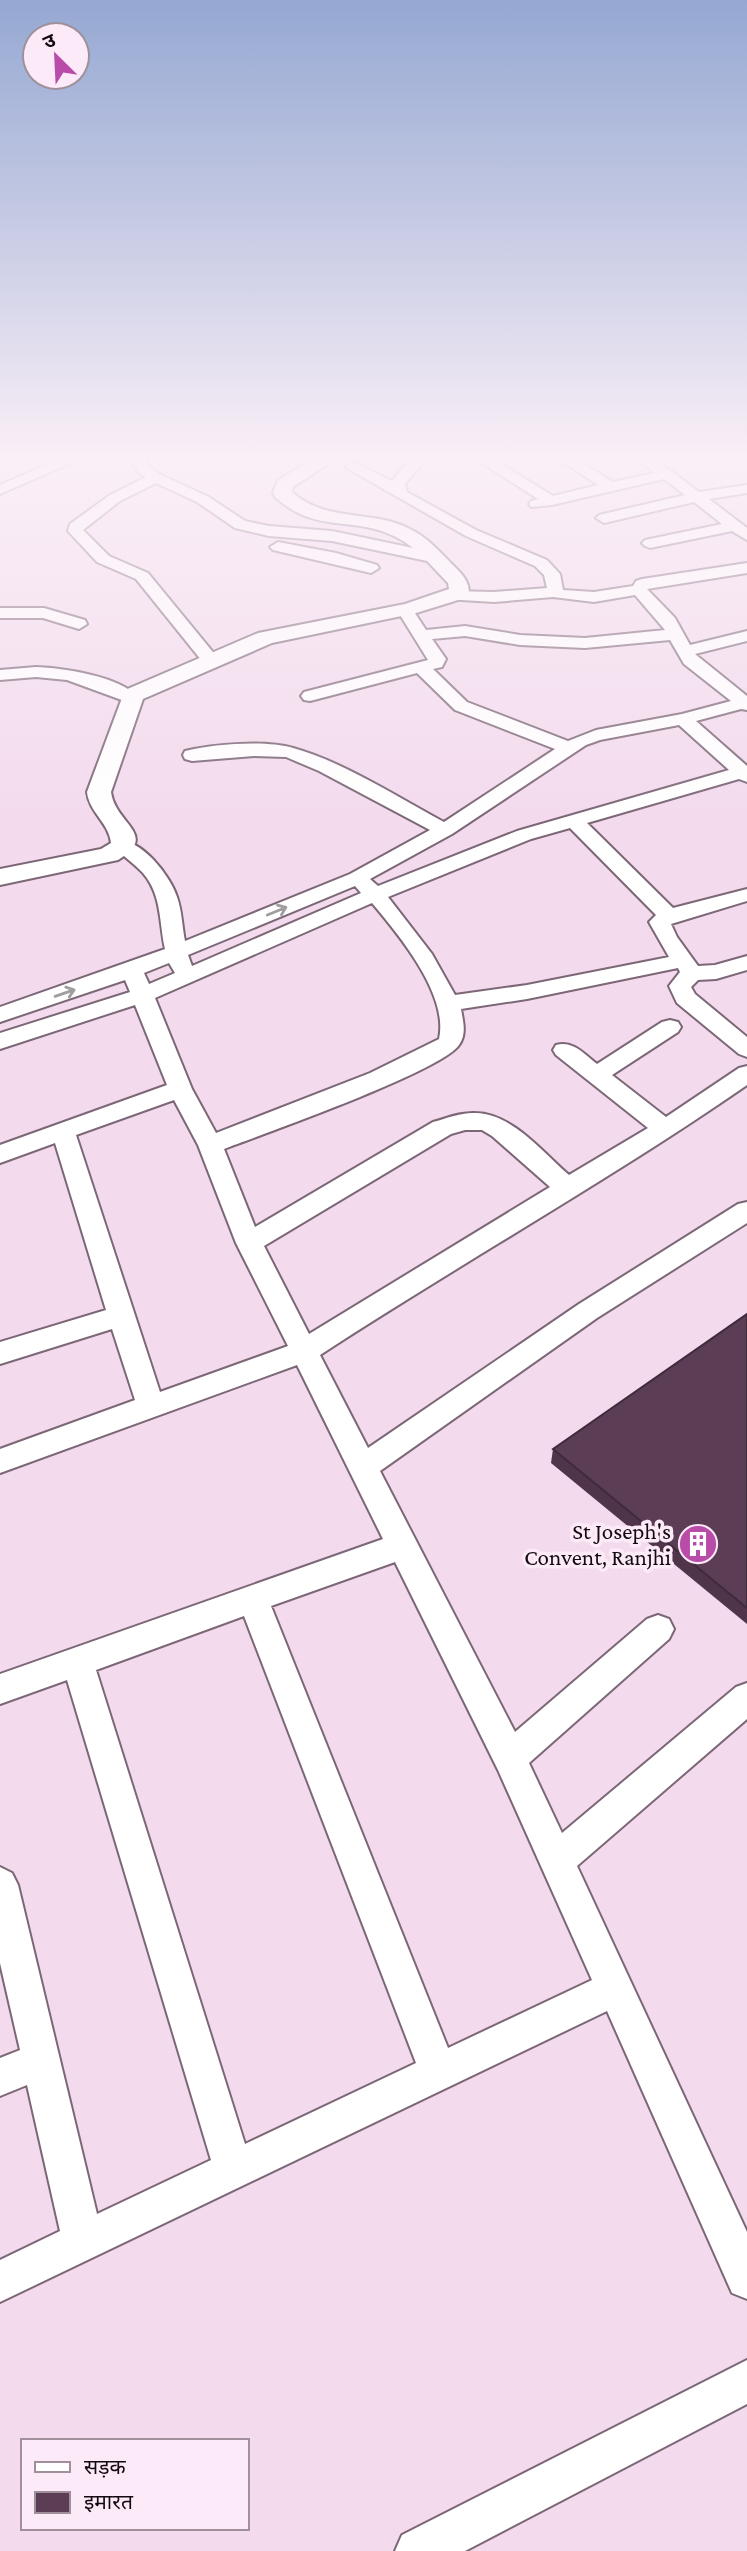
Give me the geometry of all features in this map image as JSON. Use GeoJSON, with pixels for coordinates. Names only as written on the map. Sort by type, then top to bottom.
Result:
{"type":"FeatureCollection","features":[{"type":"Feature","properties":{"kind":"street"},"geometry":{"type":"LineString","coordinates":[[144,578],[212,662]]}},
{"type":"Feature","properties":{"kind":"street"},"geometry":{"type":"LineString","coordinates":[[0,675],[38,671],[64,673],[130,698],[267,638],[412,609],[451,596],[459,591],[460,586],[452,578]]}},
{"type":"Feature","properties":{"kind":"street"},"geometry":{"type":"LineString","coordinates":[[553,578],[555,592]]}},
{"type":"Feature","properties":{"kind":"street"},"geometry":{"type":"LineString","coordinates":[[639,590],[642,584],[689,578]]}},
{"type":"Feature","properties":{"kind":"street"},"geometry":{"type":"LineString","coordinates":[[451,596],[494,597],[555,592],[563,596],[584,597],[639,590]]}},
{"type":"Feature","properties":{"kind":"street"},"geometry":{"type":"LineString","coordinates":[[639,590],[669,623],[695,665],[746,703]]}},
{"type":"Feature","properties":{"kind":"street"},"geometry":{"type":"LineString","coordinates":[[310,696],[436,663],[437,660],[412,609]]}},
{"type":"Feature","properties":{"kind":"street"},"geometry":{"type":"LineString","coordinates":[[0,613],[44,613],[79,624]]}},
{"type":"Feature","properties":{"kind":"street"},"geometry":{"type":"LineString","coordinates":[[424,635],[465,631],[520,640],[585,643],[669,623]]}},
{"type":"Feature","properties":{"kind":"street"},"geometry":{"type":"LineString","coordinates":[[685,651],[747,636]]}},
{"type":"Feature","properties":{"kind":"street"},"geometry":{"type":"LineString","coordinates":[[422,668],[457,704],[567,747]]}},
{"type":"Feature","properties":{"kind":"street"},"geometry":{"type":"LineString","coordinates":[[130,698],[98,799],[122,834],[124,846],[141,859],[165,890],[169,902],[174,953],[186,976]]}},
{"type":"Feature","properties":{"kind":"street"},"geometry":{"type":"LineString","coordinates":[[0,1041],[137,983],[174,953],[358,878],[445,830],[567,747],[596,735],[683,719],[746,703]]}},
{"type":"Feature","properties":{"kind":"street"},"geometry":{"type":"LineString","coordinates":[[683,719],[745,774]]}},
{"type":"Feature","properties":{"kind":"street"},"geometry":{"type":"LineString","coordinates":[[192,755],[254,750],[289,752],[326,767],[445,830]]}},
{"type":"Feature","properties":{"kind":"street"},"geometry":{"type":"LineString","coordinates":[[0,1015],[137,983],[186,976],[376,894],[524,835],[745,774]]}},
{"type":"Feature","properties":{"kind":"street"},"geometry":{"type":"LineString","coordinates":[[573,820],[669,916]]}},
{"type":"Feature","properties":{"kind":"street"},"geometry":{"type":"LineString","coordinates":[[0,877],[109,855],[124,846]]}},
{"type":"Feature","properties":{"kind":"street"},"geometry":{"type":"LineString","coordinates":[[210,1146],[416,1063],[449,1044],[453,1036],[450,1003],[421,953],[376,894],[358,878]]}},
{"type":"Feature","properties":{"kind":"street"},"geometry":{"type":"LineString","coordinates":[[687,967],[661,928],[660,922],[669,916],[747,895]]}},
{"type":"Feature","properties":{"kind":"street"},"geometry":{"type":"LineString","coordinates":[[450,1003],[687,967],[716,972],[747,963]]}},
{"type":"Feature","properties":{"kind":"street"},"geometry":{"type":"LineString","coordinates":[[687,967],[680,986],[685,998],[747,1049]]}},
{"type":"Feature","properties":{"kind":"street"},"geometry":{"type":"LineString","coordinates":[[137,983],[180,1089],[210,1146],[249,1243],[510,1758],[747,2278]]}},
{"type":"Feature","properties":{"kind":"street"},"geometry":{"type":"LineString","coordinates":[[596,1075],[670,1027]]}},
{"type":"Feature","properties":{"kind":"street"},"geometry":{"type":"LineString","coordinates":[[564,1050],[666,1129]]}},
{"type":"Feature","properties":{"kind":"street"},"geometry":{"type":"LineString","coordinates":[[0,1461],[303,1352],[404,1287],[666,1129],[747,1074]]}},
{"type":"Feature","properties":{"kind":"street"},"geometry":{"type":"LineString","coordinates":[[0,1154],[180,1089]]}},
{"type":"Feature","properties":{"kind":"street"},"geometry":{"type":"LineString","coordinates":[[249,1243],[442,1128],[474,1119],[489,1121],[569,1189]]}},
{"type":"Feature","properties":{"kind":"street"},"geometry":{"type":"LineString","coordinates":[[63,1131],[152,1408]]}},
{"type":"Feature","properties":{"kind":"street"},"geometry":{"type":"LineString","coordinates":[[364,1466],[588,1311],[747,1211]]}},
{"type":"Feature","properties":{"kind":"street"},"geometry":{"type":"LineString","coordinates":[[0,1353],[121,1316]]}},
{"type":"Feature","properties":{"kind":"street"},"geometry":{"type":"LineString","coordinates":[[0,1689],[401,1546]]}},
{"type":"Feature","properties":{"kind":"street"},"geometry":{"type":"LineString","coordinates":[[253,1600],[439,2072]]}},
{"type":"Feature","properties":{"kind":"street"},"geometry":{"type":"LineString","coordinates":[[510,1758],[658,1629]]}},
{"type":"Feature","properties":{"kind":"street"},"geometry":{"type":"LineString","coordinates":[[78,1662],[233,2169]]}},
{"type":"Feature","properties":{"kind":"street"},"geometry":{"type":"LineString","coordinates":[[558,1859],[747,1698]]}},
{"type":"Feature","properties":{"kind":"street"},"geometry":{"type":"LineString","coordinates":[[0,1885],[83,2241]]}},
{"type":"Feature","properties":{"kind":"street"},"geometry":{"type":"LineString","coordinates":[[0,2281],[615,1988]]}},
{"type":"Feature","properties":{"kind":"street"},"geometry":{"type":"LineString","coordinates":[[0,2077],[40,2061]]}},
{"type":"Feature","properties":{"kind":"street"},"geometry":{"type":"LineString","coordinates":[[418,2551],[747,2381]]}},
{"type":"Feature","properties":{"kind":"building","name":"St Joseph's Convent, Ranjhi"},"geometry":{"type":"Polygon","coordinates":[[[747,1314],[747,1608],[553,1449],[747,1314]]]}},
{"type":"Feature","properties":{"kind":"place","name":"St Joseph's Convent, Ranjhi"},"geometry":{"type":"Point","coordinates":[698,1544]}}]}
